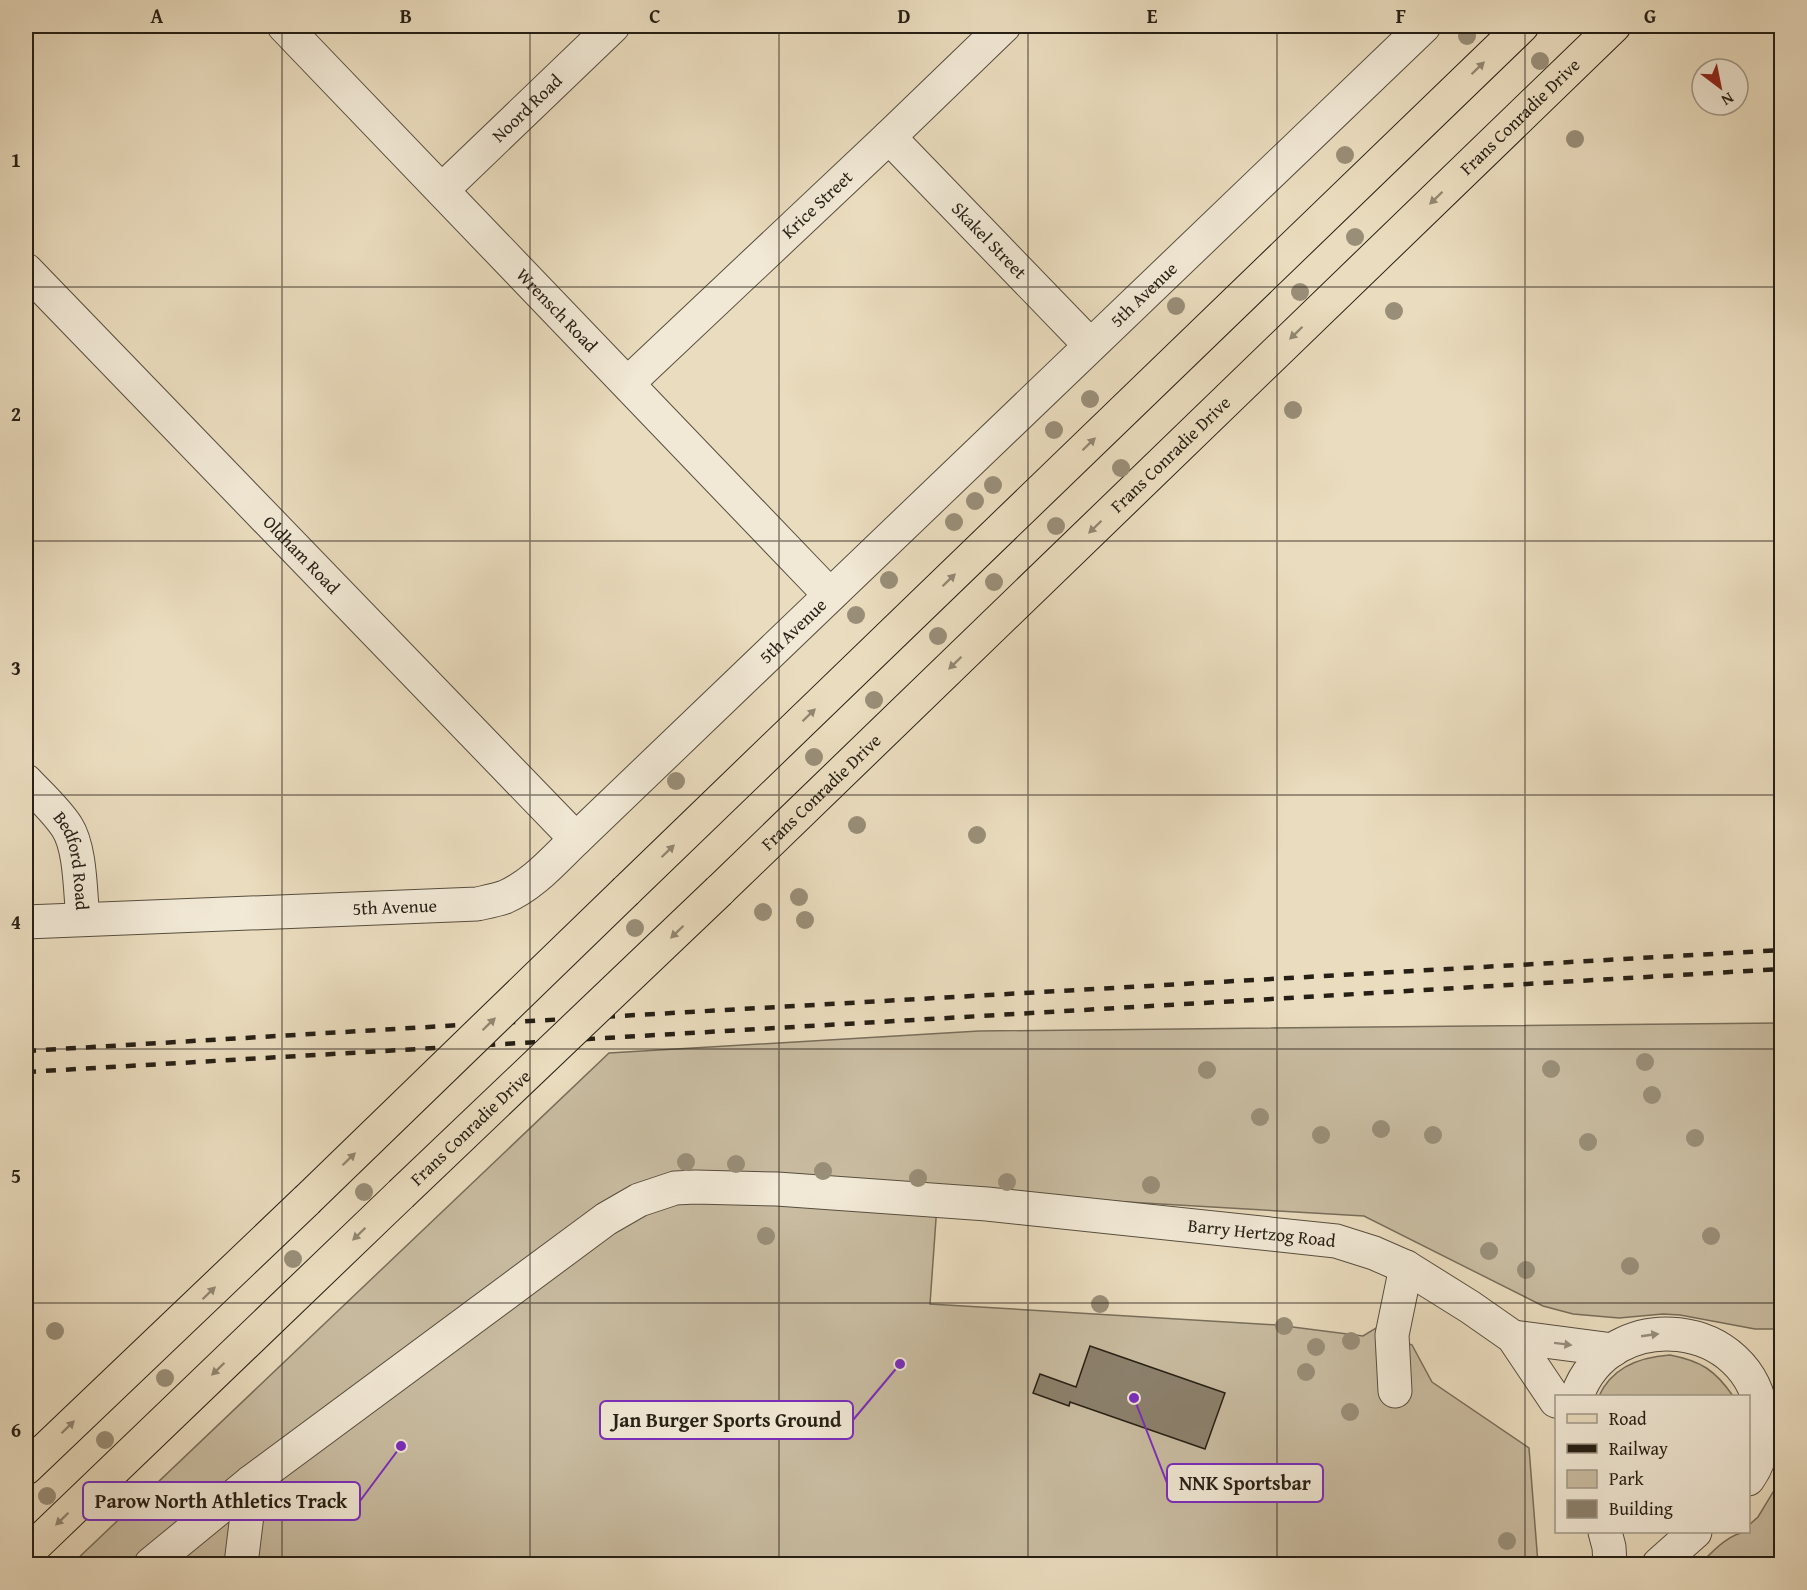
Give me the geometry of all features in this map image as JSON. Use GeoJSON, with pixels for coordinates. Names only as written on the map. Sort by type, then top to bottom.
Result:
{"type":"FeatureCollection","features":[{"type":"Feature","properties":{"kind":"main road"},"geometry":{"type":"LineString","coordinates":[[26,1468],[307,1200],[1522,26]]}},
{"type":"Feature","properties":{"kind":"main road","name":"Frans Conradie Drive"},"geometry":{"type":"LineString","coordinates":[[26,1554],[719,891],[1614,26]]}},
{"type":"Feature","properties":{"kind":"street","name":"Wrensch Road"},"geometry":{"type":"LineString","coordinates":[[284,26],[830,595]]}},
{"type":"Feature","properties":{"kind":"street","name":"Noord Road"},"geometry":{"type":"LineString","coordinates":[[442,190],[614,26]]}},
{"type":"Feature","properties":{"kind":"street","name":"Krice Street"},"geometry":{"type":"LineString","coordinates":[[628,383],[1004,26]]}},
{"type":"Feature","properties":{"kind":"street","name":"5th Avenue"},"geometry":{"type":"LineString","coordinates":[[26,921],[477,904],[503,898],[518,890],[534,879],[576,839],[1424,26]]}},
{"type":"Feature","properties":{"kind":"street","name":"Skakel Street"},"geometry":{"type":"LineString","coordinates":[[889,137],[1090,345]]}},
{"type":"Feature","properties":{"kind":"street","name":"Oldham Road"},"geometry":{"type":"LineString","coordinates":[[26,270],[576,839]]}},
{"type":"Feature","properties":{"kind":"street","name":"Bedford Road"},"geometry":{"type":"LineString","coordinates":[[26,781],[56,812],[68,828],[76,846],[83,919]]}},
{"type":"Feature","properties":{"kind":"street","name":"Barry Hertzog Road"},"geometry":{"type":"LineString","coordinates":[[151,1564],[251,1482],[606,1219],[639,1200],[675,1188],[777,1189],[987,1204],[1336,1241],[1374,1253],[1406,1267],[1513,1337],[1555,1398]]}},
{"type":"Feature","properties":{"kind":"street"},"geometry":{"type":"LineString","coordinates":[[1395,1391],[1392,1335],[1406,1267]]}},
{"type":"Feature","properties":{"kind":"street"},"geometry":{"type":"LineString","coordinates":[[1578,1395],[1592,1369],[1613,1350],[1641,1336],[1671,1332],[1701,1339],[1728,1353],[1749,1376],[1773,1427],[1757,1467],[1750,1478]]}},
{"type":"Feature","properties":{"kind":"street","name":"Barry Hertzog Road"},"geometry":{"type":"LineString","coordinates":[[1513,1337],[1613,1350]]}},
{"type":"Feature","properties":{"kind":"street"},"geometry":{"type":"LineString","coordinates":[[241,1564],[251,1482]]}},
{"type":"Feature","properties":{"kind":"street"},"geometry":{"type":"LineString","coordinates":[[1605,1533],[1610,1547],[1610,1564]]}},
{"type":"Feature","properties":{"kind":"street"},"geometry":{"type":"LineString","coordinates":[[1659,1564],[1694,1533]]}},
{"type":"Feature","properties":{"kind":"green space"},"geometry":{"type":"Polygon","coordinates":[[[1781,1023],[1781,1329],[1755,1329],[1680,1315],[1663,1314],[1619,1318],[1573,1314],[1543,1306],[1364,1216],[938,1191],[930,1304],[1277,1325],[1363,1336],[1376,1328],[1412,1345],[1432,1382],[1529,1448],[1538,1564],[72,1564],[609,1053],[979,1031],[1781,1023]]]}},
{"type":"Feature","properties":{"kind":"green space"},"geometry":{"type":"Polygon","coordinates":[[[1670,1355],[1699,1364],[1720,1379],[1732,1395],[1600,1395],[1611,1378],[1628,1365],[1670,1355]]]}},
{"type":"Feature","properties":{"kind":"green space"},"geometry":{"type":"Polygon","coordinates":[[[1781,1479],[1781,1564],[1700,1564],[1728,1539],[1741,1533],[1750,1533],[1750,1524],[1758,1517],[1781,1479]]]}},
{"type":"Feature","properties":{"kind":"building"},"geometry":{"type":"Polygon","coordinates":[[[1090,1346],[1225,1393],[1205,1449],[1070,1402],[1069,1406],[1033,1393],[1040,1374],[1076,1387],[1090,1346]]]}},
{"type":"Feature","properties":{"kind":"building"},"geometry":{"type":"Polygon","coordinates":[[[187,1559],[223,1564],[186,1564],[187,1559]]]}},
{"type":"Feature","properties":{"kind":"railway"},"geometry":{"type":"LineString","coordinates":[[26,1051],[1782,950]]}},
{"type":"Feature","properties":{"kind":"railway"},"geometry":{"type":"LineString","coordinates":[[26,1072],[1782,969]]}},
{"type":"Feature","properties":{"kind":"place","name":"Jan Burger Sports Ground"},"geometry":{"type":"Point","coordinates":[900,1364]}},
{"type":"Feature","properties":{"kind":"place","name":"NNK Sportsbar"},"geometry":{"type":"Point","coordinates":[1134,1398]}},
{"type":"Feature","properties":{"kind":"place","name":"Parow North Athletics Track"},"geometry":{"type":"Point","coordinates":[401,1446]}}]}
